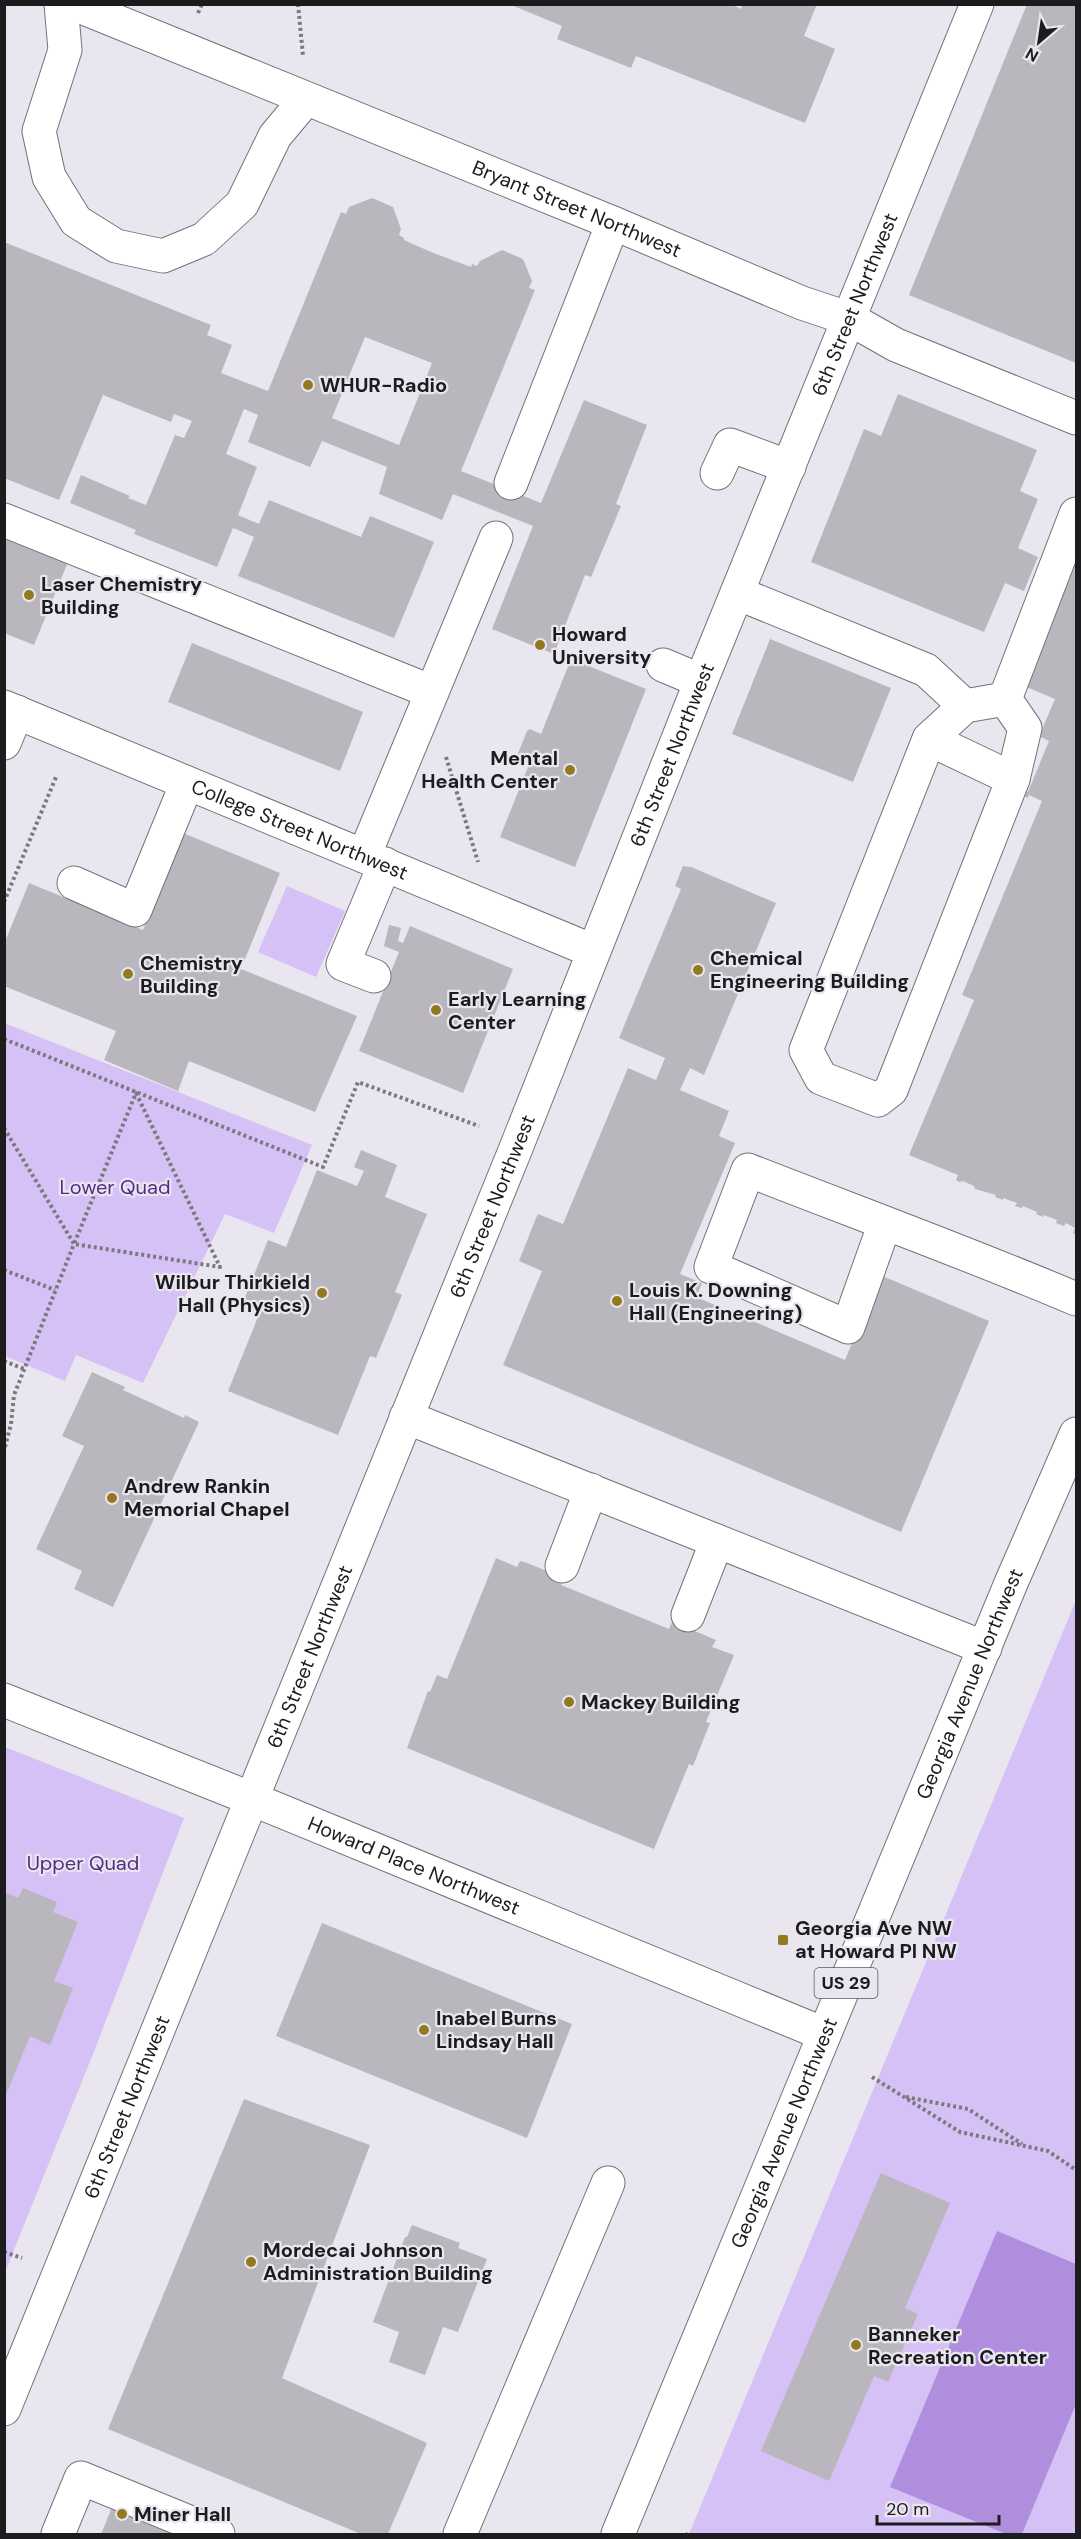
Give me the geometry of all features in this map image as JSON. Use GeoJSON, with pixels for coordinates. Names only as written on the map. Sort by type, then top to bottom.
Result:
{"type":"FeatureCollection","features":[{"type":"Feature","properties":{"kind":"main road"},"geometry":{"type":"LineString","coordinates":[[61,4],[65,50],[39,132],[48,177],[76,221],[116,246],[163,256],[204,239],[242,204],[275,136],[306,99]]}},
{"type":"Feature","properties":{"kind":"main road","name":"Bryant Street Northwest"},"geometry":{"type":"LineString","coordinates":[[74,4],[613,223],[802,303],[850,319],[896,345],[1077,418]]}},
{"type":"Feature","properties":{"kind":"main road","name":"6th Street Northwest"},"geometry":{"type":"LineString","coordinates":[[4,2409],[516,1148],[701,681],[977,4]]}},
{"type":"Feature","properties":{"kind":"main road"},"geometry":{"type":"LineString","coordinates":[[511,483],[613,223]]}},
{"type":"Feature","properties":{"kind":"main road"},"geometry":{"type":"LineString","coordinates":[[717,473],[730,445],[789,467]]}},
{"type":"Feature","properties":{"kind":"main road"},"geometry":{"type":"LineString","coordinates":[[1005,699],[1077,514]]}},
{"type":"Feature","properties":{"kind":"main road"},"geometry":{"type":"LineString","coordinates":[[4,520],[432,692]]}},
{"type":"Feature","properties":{"kind":"main road"},"geometry":{"type":"LineString","coordinates":[[374,976],[343,964],[374,860],[432,692],[496,538]]}},
{"type":"Feature","properties":{"kind":"main road"},"geometry":{"type":"LineString","coordinates":[[737,593],[926,670],[965,706]]}},
{"type":"Feature","properties":{"kind":"main road"},"geometry":{"type":"LineString","coordinates":[[663,665],[701,681]]}},
{"type":"Feature","properties":{"kind":"main road"},"geometry":{"type":"LineString","coordinates":[[1005,699],[1025,728],[1013,779],[891,1090],[878,1100],[821,1078],[806,1050],[929,739],[965,706],[1005,699]]}},
{"type":"Feature","properties":{"kind":"main road"},"geometry":{"type":"LineString","coordinates":[[4,743],[11,710]]}},
{"type":"Feature","properties":{"kind":"main road","name":"College Street Northwest"},"geometry":{"type":"LineString","coordinates":[[11,710],[593,951]]}},
{"type":"Feature","properties":{"kind":"main road"},"geometry":{"type":"LineString","coordinates":[[929,739],[1013,779]]}},
{"type":"Feature","properties":{"kind":"main road"},"geometry":{"type":"LineString","coordinates":[[74,883],[135,910],[187,783]]}},
{"type":"Feature","properties":{"kind":"main road"},"geometry":{"type":"LineString","coordinates":[[885,1223],[848,1327],[711,1267],[748,1170],[885,1223],[1077,1299]]}},
{"type":"Feature","properties":{"kind":"main road"},"geometry":{"type":"LineString","coordinates":[[406,1417],[984,1648]]}},
{"type":"Feature","properties":{"kind":"main road","name":"Georgia Avenue Northwest"},"geometry":{"type":"LineString","coordinates":[[618,2535],[984,1648],[1077,1434]]}},
{"type":"Feature","properties":{"kind":"main road"},"geometry":{"type":"LineString","coordinates":[[562,1566],[591,1491]]}},
{"type":"Feature","properties":{"kind":"main road"},"geometry":{"type":"LineString","coordinates":[[688,1616],[717,1541]]}},
{"type":"Feature","properties":{"kind":"main road","name":"Howard Place Northwest"},"geometry":{"type":"LineString","coordinates":[[4,1700],[252,1799],[824,2034]]}},
{"type":"Feature","properties":{"kind":"main road"},"geometry":{"type":"LineString","coordinates":[[460,2535],[608,2183]]}},
{"type":"Feature","properties":{"kind":"main road"},"geometry":{"type":"LineString","coordinates":[[58,2535],[81,2478],[218,2535]]}},
{"type":"Feature","properties":{"kind":"path"},"geometry":{"type":"LineString","coordinates":[[198,13],[202,4]]}},
{"type":"Feature","properties":{"kind":"path"},"geometry":{"type":"LineString","coordinates":[[298,4],[303,56]]}},
{"type":"Feature","properties":{"kind":"path"},"geometry":{"type":"LineString","coordinates":[[445,752],[479,866]]}},
{"type":"Feature","properties":{"kind":"path"},"geometry":{"type":"LineString","coordinates":[[4,902],[56,777]]}},
{"type":"Feature","properties":{"kind":"path"},"geometry":{"type":"LineString","coordinates":[[4,1039],[323,1167],[358,1082],[479,1126]]}},
{"type":"Feature","properties":{"kind":"path"},"geometry":{"type":"LineString","coordinates":[[4,1128],[74,1244],[220,1267],[136,1093]]}},
{"type":"Feature","properties":{"kind":"path"},"geometry":{"type":"LineString","coordinates":[[4,1451],[11,1424],[14,1395],[136,1093]]}},
{"type":"Feature","properties":{"kind":"path"},"geometry":{"type":"LineString","coordinates":[[4,1270],[55,1290]]}},
{"type":"Feature","properties":{"kind":"path"},"geometry":{"type":"LineString","coordinates":[[4,1361],[24,1369]]}},
{"type":"Feature","properties":{"kind":"path"},"geometry":{"type":"LineString","coordinates":[[872,2077],[960,2132],[1048,2151],[1077,2170]]}},
{"type":"Feature","properties":{"kind":"path"},"geometry":{"type":"LineString","coordinates":[[902,2096],[968,2109],[1025,2146]]}},
{"type":"Feature","properties":{"kind":"path"},"geometry":{"type":"LineString","coordinates":[[4,2252],[22,2258]]}},
{"type":"Feature","properties":{"kind":"green space"},"geometry":{"type":"Polygon","coordinates":[[[287,886],[345,911],[316,977],[258,952],[287,886]]]}},
{"type":"Feature","properties":{"kind":"green space","name":"Lower Quad"},"geometry":{"type":"Polygon","coordinates":[[[4,1023],[312,1145],[274,1233],[225,1214],[143,1383],[76,1355],[65,1381],[5,1356],[4,1023]]]}},
{"type":"Feature","properties":{"kind":"green space","name":"Banneker Recreation Center"},"geometry":{"type":"Polygon","coordinates":[[[1076,1600],[1076,2534],[689,2534],[1076,1600]]]}},
{"type":"Feature","properties":{"kind":"green space","name":"Upper Quad"},"geometry":{"type":"Polygon","coordinates":[[[5,1747],[184,1818],[91,2059],[5,2272],[5,1747]]]}},
{"type":"Feature","properties":{"kind":"shaded area"},"geometry":{"type":"Polygon","coordinates":[[[997,2231],[1076,2264],[1076,2404],[1022,2534],[1006,2534],[890,2487],[997,2231]]]}},
{"type":"Feature","properties":{"kind":"building"},"geometry":{"type":"Polygon","coordinates":[[[509,4],[730,4],[741,9],[742,4],[817,4],[804,36],[835,49],[805,123],[636,56],[631,68],[557,39],[562,26],[509,4]]]}},
{"type":"Feature","properties":{"kind":"building"},"geometry":{"type":"Polygon","coordinates":[[[1027,4],[1076,4],[1076,363],[909,295],[1027,4]]]}},
{"type":"Feature","properties":{"kind":"building"},"geometry":{"type":"Polygon","coordinates":[[[372,198],[393,207],[401,229],[399,235],[404,240],[471,267],[472,264],[477,266],[480,261],[502,250],[523,259],[532,281],[529,288],[535,290],[461,471],[541,503],[584,400],[647,425],[616,504],[621,506],[591,577],[585,575],[554,654],[492,629],[533,526],[453,494],[442,520],[379,494],[387,467],[322,441],[310,467],[248,442],[258,415],[244,409],[226,454],[257,467],[238,515],[259,524],[269,500],[361,537],[370,516],[434,542],[394,638],[238,576],[254,537],[233,528],[217,567],[134,534],[136,530],[70,503],[81,475],[146,505],[175,435],[184,438],[192,421],[174,414],[171,422],[103,395],[59,500],[4,478],[4,242],[211,325],[207,335],[232,345],[221,373],[268,391],[341,212],[346,214],[349,207],[372,198]],[[365,337],[332,418],[399,445],[432,363],[365,337]]]}},
{"type":"Feature","properties":{"kind":"building"},"geometry":{"type":"Polygon","coordinates":[[[898,394],[1037,450],[1020,491],[1038,499],[1018,548],[1038,557],[1024,591],[1005,583],[984,632],[811,562],[864,429],[881,436],[898,394]]]}},
{"type":"Feature","properties":{"kind":"building","name":"Laser Chemistry Building"},"geometry":{"type":"Polygon","coordinates":[[[4,530],[70,557],[34,645],[4,633],[4,530]]]}},
{"type":"Feature","properties":{"kind":"building"},"geometry":{"type":"Polygon","coordinates":[[[1076,551],[1076,1235],[1073,1233],[1075,1228],[1066,1223],[1064,1226],[1056,1223],[1057,1220],[1044,1215],[1043,1217],[1023,1206],[1022,1208],[1015,1206],[1017,1203],[975,1189],[974,1186],[956,1180],[958,1175],[909,1155],[974,1000],[962,995],[1042,801],[1029,795],[1028,798],[1024,796],[1026,791],[1028,792],[1049,741],[1040,734],[1055,699],[1022,685],[1076,551]]]}},
{"type":"Feature","properties":{"kind":"building"},"geometry":{"type":"Polygon","coordinates":[[[770,639],[891,688],[853,782],[732,734],[770,639]]]}},
{"type":"Feature","properties":{"kind":"building"},"geometry":{"type":"Polygon","coordinates":[[[192,643],[363,712],[340,771],[168,702],[192,643]]]}},
{"type":"Feature","properties":{"kind":"building","name":"Mental Health Center"},"geometry":{"type":"Polygon","coordinates":[[[571,659],[646,689],[575,867],[500,837],[530,762],[517,756],[527,731],[530,729],[541,734],[571,659]]]}},
{"type":"Feature","properties":{"kind":"building","name":"Chemistry Building"},"geometry":{"type":"Polygon","coordinates":[[[183,833],[280,873],[241,969],[357,1016],[315,1112],[189,1061],[178,1091],[104,1060],[116,1031],[4,986],[4,944],[29,883],[143,930],[183,833]]]}},
{"type":"Feature","properties":{"kind":"building","name":"Louis K. Downing Hall (Engineering)"},"geometry":{"type":"Polygon","coordinates":[[[683,866],[691,867],[776,903],[704,1075],[690,1068],[680,1090],[729,1111],[719,1136],[735,1143],[680,1274],[702,1283],[696,1297],[845,1360],[880,1275],[989,1321],[901,1532],[503,1365],[542,1271],[519,1261],[538,1214],[563,1224],[628,1068],[656,1080],[665,1058],[619,1038],[681,889],[675,886],[683,866]]]}},
{"type":"Feature","properties":{"kind":"building","name":"Early Learning Center"},"geometry":{"type":"Polygon","coordinates":[[[389,925],[401,928],[398,941],[403,943],[410,926],[513,969],[463,1093],[359,1051],[399,952],[384,946],[389,925]]]}},
{"type":"Feature","properties":{"kind":"building","name":"Wilbur Thirkield Hall (Physics)"},"geometry":{"type":"Polygon","coordinates":[[[361,1150],[397,1165],[385,1197],[427,1214],[395,1292],[402,1295],[376,1358],[370,1356],[338,1435],[228,1391],[260,1312],[242,1305],[268,1240],[286,1247],[317,1170],[357,1186],[364,1171],[354,1167],[361,1150]]]}},
{"type":"Feature","properties":{"kind":"building","name":"Andrew Rankin Memorial Chapel"},"geometry":{"type":"Polygon","coordinates":[[[92,1372],[125,1387],[123,1390],[184,1418],[185,1415],[199,1422],[113,1607],[74,1589],[82,1571],[36,1549],[84,1446],[62,1436],[92,1372]]]}},
{"type":"Feature","properties":{"kind":"building","name":"Mackey Building"},"geometry":{"type":"Polygon","coordinates":[[[496,1558],[517,1567],[520,1561],[527,1563],[564,1578],[561,1585],[669,1629],[672,1622],[702,1634],[716,1640],[712,1647],[734,1655],[706,1722],[710,1723],[693,1766],[689,1764],[654,1849],[407,1748],[428,1691],[430,1692],[437,1675],[447,1679],[496,1558]]]}},
{"type":"Feature","properties":{"kind":"building"},"geometry":{"type":"Polygon","coordinates":[[[23,1888],[57,1902],[53,1912],[78,1922],[54,1981],[73,1988],[50,2045],[30,2036],[6,2095],[4,1892],[18,1898],[23,1888]]]}},
{"type":"Feature","properties":{"kind":"building","name":"Inabel Burns Lindsay Hall"},"geometry":{"type":"Polygon","coordinates":[[[322,1923],[572,2024],[527,2138],[276,2036],[322,1923]]]}},
{"type":"Feature","properties":{"kind":"building","name":"Mordecai Johnson Administration Building"},"geometry":{"type":"Polygon","coordinates":[[[244,2099],[370,2145],[282,2378],[427,2443],[388,2534],[361,2534],[108,2429],[244,2099]]]}},
{"type":"Feature","properties":{"kind":"building","name":"Banneker Recreation Center"},"geometry":{"type":"Polygon","coordinates":[[[881,2173],[950,2203],[905,2308],[918,2314],[888,2382],[874,2376],[829,2481],[761,2451],[881,2173]]]}},
{"type":"Feature","properties":{"kind":"building"},"geometry":{"type":"Polygon","coordinates":[[[412,2225],[460,2243],[458,2248],[487,2259],[458,2332],[443,2327],[425,2375],[389,2362],[399,2332],[373,2322],[405,2237],[412,2225]]]}},
{"type":"Feature","properties":{"kind":"building","name":"Miner Hall"},"geometry":{"type":"Polygon","coordinates":[[[113,2505],[169,2528],[167,2534],[101,2534],[113,2505]]]}},
{"type":"Feature","properties":{"kind":"place","name":"WHUR-Radio"},"geometry":{"type":"Point","coordinates":[308,385]}},
{"type":"Feature","properties":{"kind":"place","name":"Laser Chemistry Building"},"geometry":{"type":"Point","coordinates":[29,595]}},
{"type":"Feature","properties":{"kind":"place","name":"Howard University"},"geometry":{"type":"Point","coordinates":[540,645]}},
{"type":"Feature","properties":{"kind":"place","name":"Mental Health Center"},"geometry":{"type":"Point","coordinates":[570,770]}},
{"type":"Feature","properties":{"kind":"place","name":"Chemical Engineering Building"},"geometry":{"type":"Point","coordinates":[698,970]}},
{"type":"Feature","properties":{"kind":"place","name":"Chemistry Building"},"geometry":{"type":"Point","coordinates":[128,974]}},
{"type":"Feature","properties":{"kind":"place","name":"Early Learning Center"},"geometry":{"type":"Point","coordinates":[436,1010]}},
{"type":"Feature","properties":{"kind":"place","name":"Wilbur Thirkield Hall (Physics)"},"geometry":{"type":"Point","coordinates":[322,1293]}},
{"type":"Feature","properties":{"kind":"place","name":"Louis K. Downing Hall (Engineering)"},"geometry":{"type":"Point","coordinates":[617,1301]}},
{"type":"Feature","properties":{"kind":"place","name":"Andrew Rankin Memorial Chapel"},"geometry":{"type":"Point","coordinates":[112,1498]}},
{"type":"Feature","properties":{"kind":"place","name":"Mackey Building"},"geometry":{"type":"Point","coordinates":[569,1702]}},
{"type":"Feature","properties":{"kind":"place","name":"Georgia Ave NW at Howard Pl NW"},"geometry":{"type":"Point","coordinates":[783,1940]}},
{"type":"Feature","properties":{"kind":"place","name":"Inabel Burns Lindsay Hall"},"geometry":{"type":"Point","coordinates":[424,2030]}},
{"type":"Feature","properties":{"kind":"place","name":"Mordecai Johnson Administration Building"},"geometry":{"type":"Point","coordinates":[251,2262]}},
{"type":"Feature","properties":{"kind":"place","name":"Banneker Recreation Center"},"geometry":{"type":"Point","coordinates":[856,2345]}},
{"type":"Feature","properties":{"kind":"place","name":"Miner Hall"},"geometry":{"type":"Point","coordinates":[122,2514]}}]}
